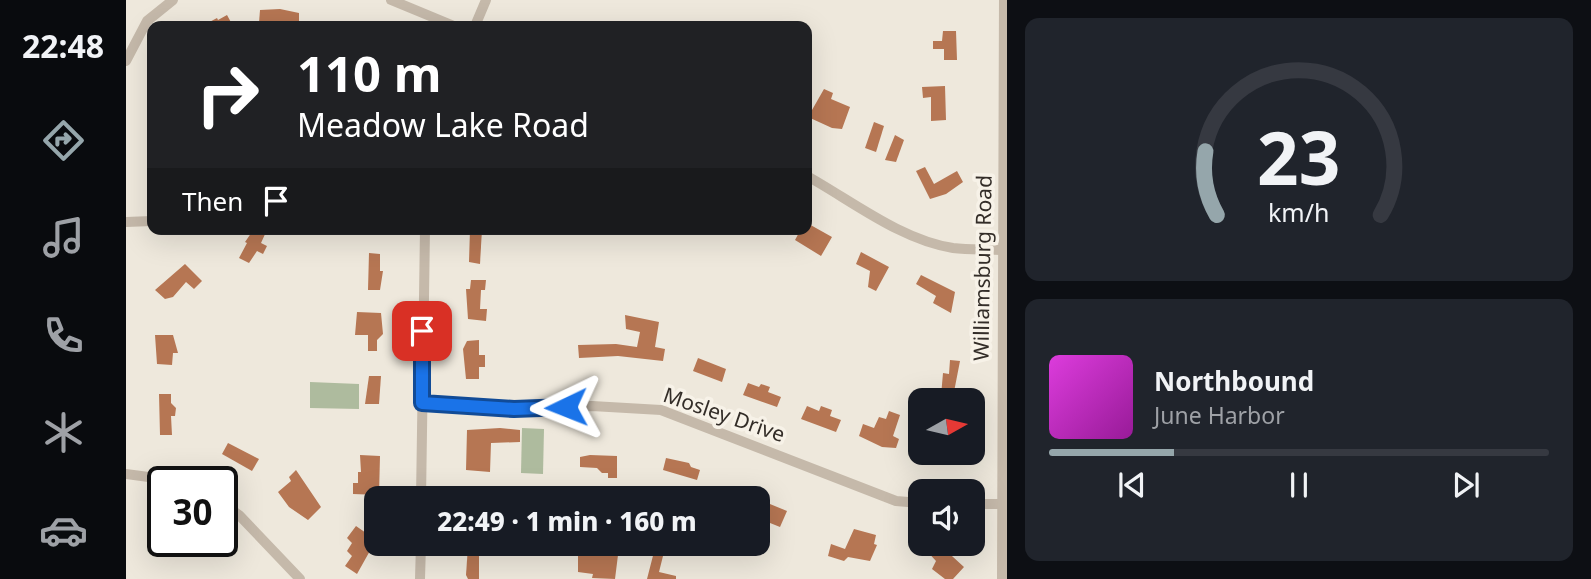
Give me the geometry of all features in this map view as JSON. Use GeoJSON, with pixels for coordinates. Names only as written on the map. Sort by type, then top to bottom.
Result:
{"type":"FeatureCollection","features":[{"type":"Feature","properties":{"kind":"street"},"geometry":{"type":"LineString","coordinates":[[126,61],[147,21],[173,0]]}},
{"type":"Feature","properties":{"kind":"street"},"geometry":{"type":"LineString","coordinates":[[391,0],[442,21]]}},
{"type":"Feature","properties":{"kind":"street"},"geometry":{"type":"LineString","coordinates":[[476,21],[486,0]]}},
{"type":"Feature","properties":{"kind":"street","name":"Williamsburg Road"},"geometry":{"type":"LineString","coordinates":[[1002,579],[1004,0]]}},
{"type":"Feature","properties":{"kind":"street"},"geometry":{"type":"LineString","coordinates":[[812,179],[901,229],[931,242],[956,248],[1002,250]]}},
{"type":"Feature","properties":{"kind":"street"},"geometry":{"type":"LineString","coordinates":[[126,222],[147,220]]}},
{"type":"Feature","properties":{"kind":"street"},"geometry":{"type":"LineString","coordinates":[[421,486],[425,235]]}},
{"type":"Feature","properties":{"kind":"street","name":"Mosley Drive"},"geometry":{"type":"LineString","coordinates":[[422,403],[514,409],[592,406],[661,410],[896,501],[908,502]]}},
{"type":"Feature","properties":{"kind":"street"},"geometry":{"type":"LineString","coordinates":[[126,474],[147,477]]}},
{"type":"Feature","properties":{"kind":"street"},"geometry":{"type":"LineString","coordinates":[[985,504],[1001,504]]}},
{"type":"Feature","properties":{"kind":"street"},"geometry":{"type":"LineString","coordinates":[[238,514],[300,579]]}},
{"type":"Feature","properties":{"kind":"street"},"geometry":{"type":"LineString","coordinates":[[421,556],[421,579]]}},
{"type":"Feature","properties":{"kind":"green space"},"geometry":{"type":"Polygon","coordinates":[[[310,382],[359,384],[359,409],[310,408],[310,382]]]}},
{"type":"Feature","properties":{"kind":"green space"},"geometry":{"type":"Polygon","coordinates":[[[522,428],[544,429],[543,474],[521,473],[522,428]]]}},
{"type":"Feature","properties":{"kind":"building"},"geometry":{"type":"Polygon","coordinates":[[[280,9],[299,13],[299,21],[259,21],[260,10],[280,9]]]}},
{"type":"Feature","properties":{"kind":"building"},"geometry":{"type":"Polygon","coordinates":[[[227,15],[230,21],[211,21],[217,18],[218,20],[227,15]]]}},
{"type":"Feature","properties":{"kind":"building"},"geometry":{"type":"Polygon","coordinates":[[[943,31],[956,31],[957,60],[944,60],[944,49],[933,49],[933,41],[942,41],[943,31]]]}},
{"type":"Feature","properties":{"kind":"building"},"geometry":{"type":"Polygon","coordinates":[[[945,86],[946,120],[931,121],[931,97],[923,98],[922,87],[945,86]]]}},
{"type":"Feature","properties":{"kind":"building"},"geometry":{"type":"Polygon","coordinates":[[[824,89],[833,93],[831,99],[850,107],[842,129],[832,128],[812,119],[812,110],[824,89]]]}},
{"type":"Feature","properties":{"kind":"building"},"geometry":{"type":"Polygon","coordinates":[[[874,122],[884,126],[876,152],[865,148],[874,122]]]}},
{"type":"Feature","properties":{"kind":"building"},"geometry":{"type":"Polygon","coordinates":[[[895,135],[904,140],[896,162],[885,160],[895,135]]]}},
{"type":"Feature","properties":{"kind":"building"},"geometry":{"type":"Polygon","coordinates":[[[925,167],[934,184],[957,171],[963,182],[946,194],[930,199],[916,171],[925,167]]]}},
{"type":"Feature","properties":{"kind":"building"},"geometry":{"type":"Polygon","coordinates":[[[812,226],[832,237],[821,256],[795,240],[798,235],[812,235],[812,226]]]}},
{"type":"Feature","properties":{"kind":"building"},"geometry":{"type":"Polygon","coordinates":[[[250,235],[265,235],[261,243],[267,246],[263,254],[257,251],[249,263],[239,258],[247,243],[245,242],[250,235]]]}},
{"type":"Feature","properties":{"kind":"building"},"geometry":{"type":"Polygon","coordinates":[[[470,235],[482,235],[480,264],[469,262],[470,235]]]}},
{"type":"Feature","properties":{"kind":"building"},"geometry":{"type":"Polygon","coordinates":[[[861,252],[889,267],[876,291],[868,287],[870,271],[856,264],[861,252]]]}},
{"type":"Feature","properties":{"kind":"building"},"geometry":{"type":"Polygon","coordinates":[[[369,253],[380,254],[380,271],[383,271],[380,290],[368,290],[369,253]]]}},
{"type":"Feature","properties":{"kind":"building"},"geometry":{"type":"Polygon","coordinates":[[[185,264],[202,281],[194,289],[186,282],[173,297],[165,299],[155,290],[185,264]]]}},
{"type":"Feature","properties":{"kind":"building"},"geometry":{"type":"Polygon","coordinates":[[[921,275],[955,292],[951,313],[933,303],[936,296],[916,284],[921,275]]]}},
{"type":"Feature","properties":{"kind":"building"},"geometry":{"type":"Polygon","coordinates":[[[471,280],[486,280],[485,290],[481,290],[480,309],[487,309],[486,321],[468,319],[466,289],[470,289],[471,280]]]}},
{"type":"Feature","properties":{"kind":"building"},"geometry":{"type":"Polygon","coordinates":[[[357,312],[381,313],[383,334],[377,340],[377,351],[368,351],[368,335],[355,335],[357,312]]]}},
{"type":"Feature","properties":{"kind":"building"},"geometry":{"type":"Polygon","coordinates":[[[625,315],[659,322],[655,347],[665,349],[663,361],[618,356],[579,358],[578,345],[616,344],[637,347],[640,332],[626,329],[625,315]]]}},
{"type":"Feature","properties":{"kind":"building"},"geometry":{"type":"Polygon","coordinates":[[[155,335],[173,335],[178,353],[173,353],[172,365],[157,364],[155,335]]]}},
{"type":"Feature","properties":{"kind":"building"},"geometry":{"type":"Polygon","coordinates":[[[479,340],[479,355],[485,355],[485,367],[479,367],[479,379],[466,379],[463,349],[467,341],[479,340]]]}},
{"type":"Feature","properties":{"kind":"building"},"geometry":{"type":"Polygon","coordinates":[[[698,358],[726,369],[722,382],[693,371],[698,358]]]}},
{"type":"Feature","properties":{"kind":"building"},"geometry":{"type":"Polygon","coordinates":[[[950,360],[960,361],[955,388],[942,388],[943,373],[949,374],[950,360]]]}},
{"type":"Feature","properties":{"kind":"building"},"geometry":{"type":"Polygon","coordinates":[[[369,376],[381,376],[379,404],[365,404],[369,376]]]}},
{"type":"Feature","properties":{"kind":"building"},"geometry":{"type":"Polygon","coordinates":[[[748,383],[770,387],[768,392],[781,397],[777,407],[743,395],[748,383]]]}},
{"type":"Feature","properties":{"kind":"building"},"geometry":{"type":"Polygon","coordinates":[[[159,394],[171,394],[171,403],[176,408],[175,416],[171,416],[172,435],[160,435],[159,394]]]}},
{"type":"Feature","properties":{"kind":"building"},"geometry":{"type":"Polygon","coordinates":[[[807,406],[819,411],[821,406],[832,410],[830,416],[841,420],[836,432],[801,419],[807,406]]]}},
{"type":"Feature","properties":{"kind":"building"},"geometry":{"type":"Polygon","coordinates":[[[889,411],[900,415],[893,436],[899,439],[896,448],[882,447],[859,436],[863,424],[874,428],[879,417],[886,419],[889,411]]]}},
{"type":"Feature","properties":{"kind":"building"},"geometry":{"type":"Polygon","coordinates":[[[467,430],[520,430],[520,442],[491,443],[490,472],[466,470],[467,430]]]}},
{"type":"Feature","properties":{"kind":"building"},"geometry":{"type":"Polygon","coordinates":[[[228,443],[259,459],[252,471],[222,454],[228,443]]]}},
{"type":"Feature","properties":{"kind":"building"},"geometry":{"type":"Polygon","coordinates":[[[360,455],[380,456],[379,486],[364,486],[364,494],[353,494],[353,483],[358,483],[358,472],[361,472],[360,455]]]}},
{"type":"Feature","properties":{"kind":"building"},"geometry":{"type":"Polygon","coordinates":[[[617,456],[617,478],[608,478],[608,473],[602,473],[597,468],[580,467],[580,457],[617,456]]]}},
{"type":"Feature","properties":{"kind":"building"},"geometry":{"type":"Polygon","coordinates":[[[666,458],[689,463],[691,467],[700,470],[697,480],[663,470],[666,458]]]}},
{"type":"Feature","properties":{"kind":"building"},"geometry":{"type":"Polygon","coordinates":[[[296,470],[321,507],[308,520],[289,507],[278,492],[291,481],[289,477],[296,470]]]}},
{"type":"Feature","properties":{"kind":"building"},"geometry":{"type":"Polygon","coordinates":[[[770,504],[787,511],[780,527],[770,523],[770,504]]]}},
{"type":"Feature","properties":{"kind":"building"},"geometry":{"type":"Polygon","coordinates":[[[356,526],[364,532],[364,556],[367,556],[357,574],[345,566],[352,556],[347,551],[352,543],[347,538],[356,526]]]}},
{"type":"Feature","properties":{"kind":"building"},"geometry":{"type":"Polygon","coordinates":[[[854,529],[876,535],[874,544],[877,545],[870,561],[848,557],[844,561],[828,556],[831,544],[845,549],[854,529]]]}},
{"type":"Feature","properties":{"kind":"building"},"geometry":{"type":"Polygon","coordinates":[[[467,556],[479,556],[479,579],[468,579],[467,556]]]}},
{"type":"Feature","properties":{"kind":"building"},"geometry":{"type":"Polygon","coordinates":[[[578,556],[618,556],[615,579],[592,578],[593,574],[578,572],[578,556]]]}},
{"type":"Feature","properties":{"kind":"building"},"geometry":{"type":"Polygon","coordinates":[[[653,556],[663,556],[659,572],[676,576],[676,579],[647,579],[653,556]]]}},
{"type":"Feature","properties":{"kind":"building"},"geometry":{"type":"Polygon","coordinates":[[[931,556],[952,556],[964,567],[953,579],[945,579],[932,569],[936,561],[931,556]]]}},
{"type":"Feature","properties":{"kind":"route"},"geometry":{"type":"LineString","coordinates":[[422,331],[422,403],[514,409],[566,407]]}}]}
